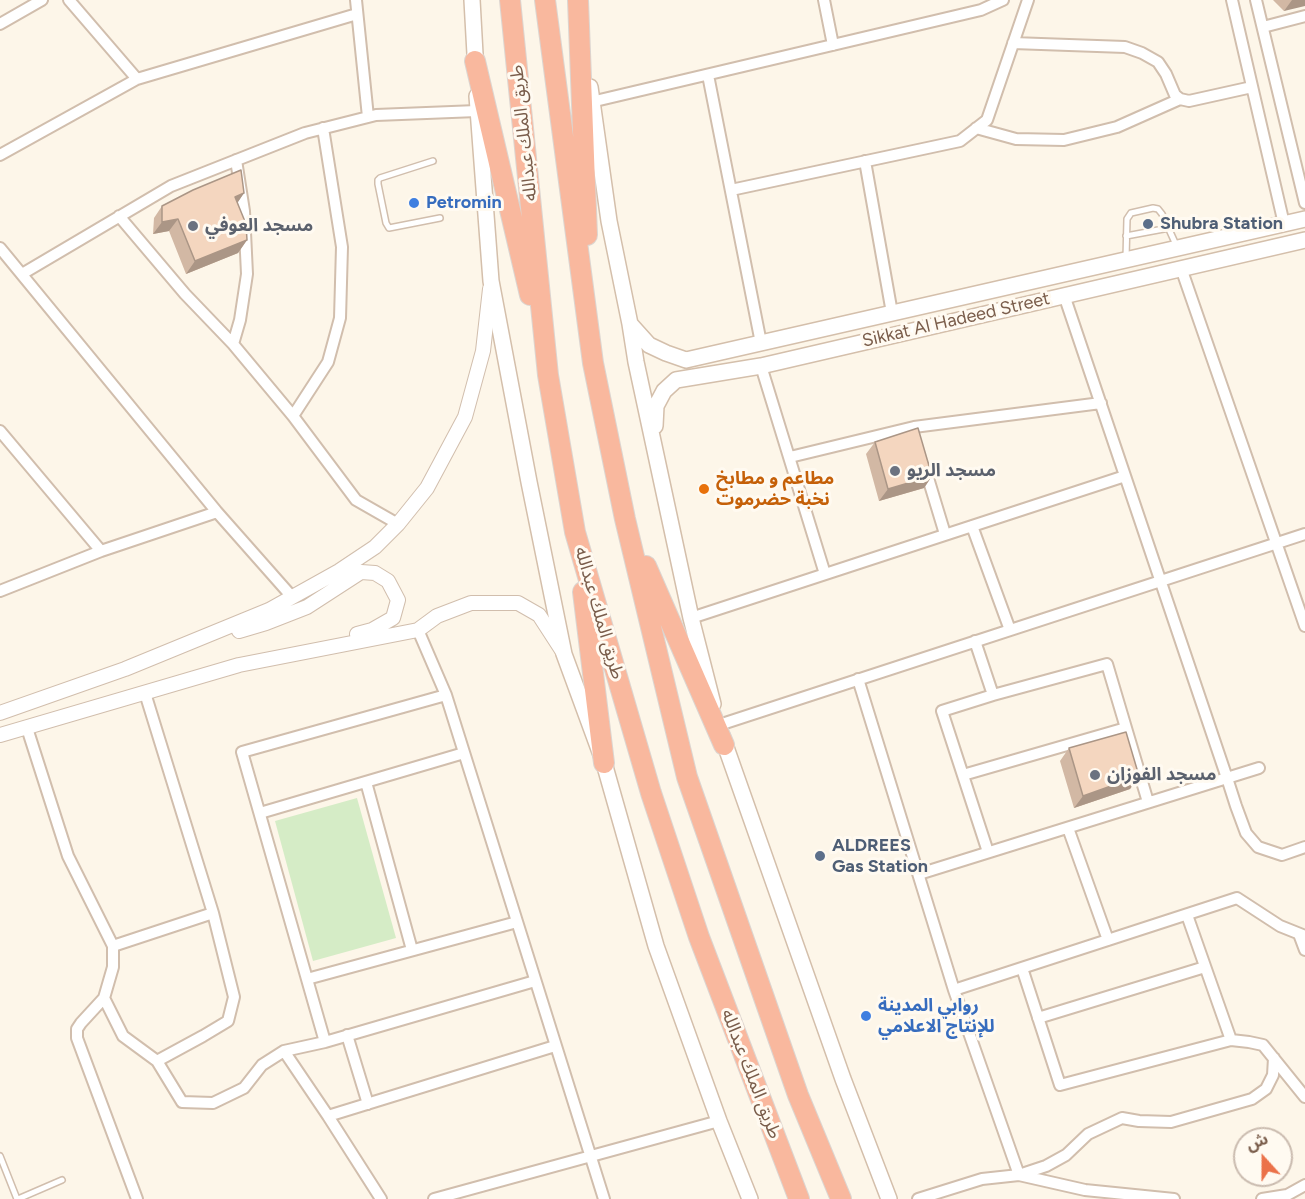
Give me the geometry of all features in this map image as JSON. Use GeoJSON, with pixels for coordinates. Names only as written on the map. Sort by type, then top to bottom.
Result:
{"type":"FeatureCollection","features":[{"type":"Feature","properties":{"kind":"highway","name":"طريق الملك عبدالله"},"geometry":{"type":"LineString","coordinates":[[510,0],[548,375],[575,532],[651,793],[691,915],[799,1199]]}},
{"type":"Feature","properties":{"kind":"highway","name":"طريق الملك عبدالله"},"geometry":{"type":"LineString","coordinates":[[545,0],[592,363],[687,777],[798,1095],[841,1199]]}},
{"type":"Feature","properties":{"kind":"highway"},"geometry":{"type":"LineString","coordinates":[[579,0],[592,363]]}},
{"type":"Feature","properties":{"kind":"highway"},"geometry":{"type":"LineString","coordinates":[[476,61],[548,375]]}},
{"type":"Feature","properties":{"kind":"highway"},"geometry":{"type":"LineString","coordinates":[[626,519],[724,745]]}},
{"type":"Feature","properties":{"kind":"highway"},"geometry":{"type":"LineString","coordinates":[[575,532],[604,763]]}},
{"type":"Feature","properties":{"kind":"main road"},"geometry":{"type":"LineString","coordinates":[[472,0],[477,111],[491,281],[564,654],[604,763],[656,946],[719,1121],[750,1199]]}},
{"type":"Feature","properties":{"kind":"main road"},"geometry":{"type":"LineString","coordinates":[[579,0],[591,102],[609,221],[636,362],[691,618],[724,745],[839,1068],[889,1199]]}},
{"type":"Feature","properties":{"kind":"main road","name":"Sikkat Al Hadeed Street"},"geometry":{"type":"LineString","coordinates":[[686,360],[1305,219]]}},
{"type":"Feature","properties":{"kind":"main road","name":"Sikkat Al Hadeed Street"},"geometry":{"type":"LineString","coordinates":[[653,444],[656,406],[664,391],[676,380],[761,366],[1305,240]]}},
{"type":"Feature","properties":{"kind":"main road"},"geometry":{"type":"LineString","coordinates":[[630,324],[649,345],[686,360],[690,376]]}},
{"type":"Feature","properties":{"kind":"street"},"geometry":{"type":"LineString","coordinates":[[0,24],[42,0]]}},
{"type":"Feature","properties":{"kind":"street"},"geometry":{"type":"LineString","coordinates":[[69,0],[136,80]]}},
{"type":"Feature","properties":{"kind":"street"},"geometry":{"type":"LineString","coordinates":[[356,0],[368,117]]}},
{"type":"Feature","properties":{"kind":"street"},"geometry":{"type":"LineString","coordinates":[[824,0],[834,45]]}},
{"type":"Feature","properties":{"kind":"street"},"geometry":{"type":"LineString","coordinates":[[591,102],[981,10],[1003,0]]}},
{"type":"Feature","properties":{"kind":"street"},"geometry":{"type":"LineString","coordinates":[[731,190],[960,141],[987,120],[1028,0]]}},
{"type":"Feature","properties":{"kind":"street"},"geometry":{"type":"LineString","coordinates":[[1232,0],[1284,224]]}},
{"type":"Feature","properties":{"kind":"street"},"geometry":{"type":"LineString","coordinates":[[1256,0],[1305,203]]}},
{"type":"Feature","properties":{"kind":"street"},"geometry":{"type":"LineString","coordinates":[[0,155],[136,80],[357,14]]}},
{"type":"Feature","properties":{"kind":"street"},"geometry":{"type":"LineString","coordinates":[[1263,27],[1305,16]]}},
{"type":"Feature","properties":{"kind":"street"},"geometry":{"type":"LineString","coordinates":[[1013,43],[1125,47],[1158,62],[1175,95],[1189,101],[1252,87]]}},
{"type":"Feature","properties":{"kind":"street"},"geometry":{"type":"LineString","coordinates":[[708,75],[761,343]]}},
{"type":"Feature","properties":{"kind":"street"},"geometry":{"type":"LineString","coordinates":[[976,128],[1016,140],[1064,140],[1117,127],[1180,99]]}},
{"type":"Feature","properties":{"kind":"street"},"geometry":{"type":"LineString","coordinates":[[22,274],[171,186],[305,133],[376,115],[477,111]]}},
{"type":"Feature","properties":{"kind":"street"},"geometry":{"type":"LineString","coordinates":[[293,416],[328,362],[340,318],[342,247],[324,128]]}},
{"type":"Feature","properties":{"kind":"street"},"geometry":{"type":"LineString","coordinates":[[233,344],[240,320],[247,274],[244,211],[236,160]]}},
{"type":"Feature","properties":{"kind":"street"},"geometry":{"type":"LineString","coordinates":[[865,161],[892,313]]}},
{"type":"Feature","properties":{"kind":"street"},"geometry":{"type":"LineString","coordinates":[[119,216],[185,294],[233,344],[293,416],[356,500],[398,524]]}},
{"type":"Feature","properties":{"kind":"street"},"geometry":{"type":"LineString","coordinates":[[0,248],[217,512],[293,598]]}},
{"type":"Feature","properties":{"kind":"street"},"geometry":{"type":"LineString","coordinates":[[1181,268],[1305,626]]}},
{"type":"Feature","properties":{"kind":"street"},"geometry":{"type":"LineString","coordinates":[[0,713],[125,669],[269,610],[339,571],[375,547],[398,524],[427,488],[465,417],[483,351],[491,281]]}},
{"type":"Feature","properties":{"kind":"street"},"geometry":{"type":"LineString","coordinates":[[1064,295],[1246,833],[1258,847],[1282,855],[1305,847]]}},
{"type":"Feature","properties":{"kind":"street"},"geometry":{"type":"LineString","coordinates":[[761,366],[825,574]]}},
{"type":"Feature","properties":{"kind":"street"},"geometry":{"type":"LineString","coordinates":[[790,457],[915,433],[1101,403]]}},
{"type":"Feature","properties":{"kind":"street"},"geometry":{"type":"LineString","coordinates":[[0,431],[101,551]]}},
{"type":"Feature","properties":{"kind":"street"},"geometry":{"type":"LineString","coordinates":[[923,459],[945,534]]}},
{"type":"Feature","properties":{"kind":"street"},"geometry":{"type":"LineString","coordinates":[[691,618],[1125,476]]}},
{"type":"Feature","properties":{"kind":"street"},"geometry":{"type":"LineString","coordinates":[[0,591],[101,551],[217,512]]}},
{"type":"Feature","properties":{"kind":"street"},"geometry":{"type":"LineString","coordinates":[[972,526],[1010,630]]}},
{"type":"Feature","properties":{"kind":"street"},"geometry":{"type":"LineString","coordinates":[[719,725],[1305,534]]}},
{"type":"Feature","properties":{"kind":"street"},"geometry":{"type":"LineString","coordinates":[[0,735],[239,665],[372,630],[393,618],[398,600],[388,581],[375,573],[362,572],[307,607],[266,623],[178,647]]}},
{"type":"Feature","properties":{"kind":"street"},"geometry":{"type":"LineString","coordinates":[[239,665],[418,630],[437,616],[471,603],[518,603],[539,615],[564,654]]}},
{"type":"Feature","properties":{"kind":"street"},"geometry":{"type":"LineString","coordinates":[[418,630],[446,695],[604,1199]]}},
{"type":"Feature","properties":{"kind":"street"},"geometry":{"type":"LineString","coordinates":[[975,641],[993,695]]}},
{"type":"Feature","properties":{"kind":"street"},"geometry":{"type":"LineString","coordinates":[[988,852],[942,711],[993,695],[1107,664],[1148,802]]}},
{"type":"Feature","properties":{"kind":"street"},"geometry":{"type":"LineString","coordinates":[[858,680],[954,990],[1019,1175]]}},
{"type":"Feature","properties":{"kind":"street"},"geometry":{"type":"LineString","coordinates":[[145,693],[213,913],[234,997],[228,1021],[158,1061]]}},
{"type":"Feature","properties":{"kind":"street"},"geometry":{"type":"LineString","coordinates":[[325,1042],[242,752],[446,695]]}},
{"type":"Feature","properties":{"kind":"street"},"geometry":{"type":"LineString","coordinates":[[27,728],[68,856],[113,946],[113,967],[104,998],[81,1023],[77,1029],[77,1038],[137,1199]]}},
{"type":"Feature","properties":{"kind":"street"},"geometry":{"type":"LineString","coordinates":[[963,775],[1126,728]]}},
{"type":"Feature","properties":{"kind":"street"},"geometry":{"type":"LineString","coordinates":[[260,813],[464,753]]}},
{"type":"Feature","properties":{"kind":"street"},"geometry":{"type":"LineString","coordinates":[[919,874],[1259,768]]}},
{"type":"Feature","properties":{"kind":"street"},"geometry":{"type":"LineString","coordinates":[[366,782],[412,950]]}},
{"type":"Feature","properties":{"kind":"street"},"geometry":{"type":"LineString","coordinates":[[1068,828],[1108,940]]}},
{"type":"Feature","properties":{"kind":"street"},"geometry":{"type":"LineString","coordinates":[[954,990],[1237,898],[1280,926],[1302,935],[1305,950]]}},
{"type":"Feature","properties":{"kind":"street"},"geometry":{"type":"LineString","coordinates":[[113,946],[213,913]]}},
{"type":"Feature","properties":{"kind":"street"},"geometry":{"type":"LineString","coordinates":[[1186,915],[1231,1040]]}},
{"type":"Feature","properties":{"kind":"street"},"geometry":{"type":"LineString","coordinates":[[307,979],[517,922]]}},
{"type":"Feature","properties":{"kind":"street"},"geometry":{"type":"LineString","coordinates":[[1038,1018],[1205,967]]}},
{"type":"Feature","properties":{"kind":"street"},"geometry":{"type":"LineString","coordinates":[[1022,968],[1060,1085],[1231,1040],[1263,1045],[1305,1097]]}},
{"type":"Feature","properties":{"kind":"street"},"geometry":{"type":"LineString","coordinates":[[104,998],[123,1035],[158,1061],[182,1102],[213,1103],[244,1088],[262,1065],[284,1051],[325,1042],[535,981]]}},
{"type":"Feature","properties":{"kind":"street"},"geometry":{"type":"LineString","coordinates":[[347,1035],[368,1104]]}},
{"type":"Feature","properties":{"kind":"street"},"geometry":{"type":"LineString","coordinates":[[328,1116],[555,1046]]}},
{"type":"Feature","properties":{"kind":"street"},"geometry":{"type":"LineString","coordinates":[[284,1051],[381,1199]]}},
{"type":"Feature","properties":{"kind":"street"},"geometry":{"type":"LineString","coordinates":[[918,1199],[982,1179],[1019,1175],[1046,1166],[1066,1155],[1088,1134],[1122,1118],[1171,1122],[1252,1099],[1266,1089],[1272,1075],[1274,1058]]}},
{"type":"Feature","properties":{"kind":"street"},"geometry":{"type":"LineString","coordinates":[[434,1199],[719,1121]]}},
{"type":"Feature","properties":{"kind":"street"},"geometry":{"type":"LineString","coordinates":[[1019,1175],[1125,1197],[1174,1199]]}},
{"type":"Feature","properties":{"kind":"street"},"geometry":{"type":"LineString","coordinates":[[1262,1199],[1287,1195],[1305,1185]]}},
{"type":"Feature","properties":{"kind":"lane"},"geometry":{"type":"LineString","coordinates":[[433,161],[380,178],[378,184],[389,228],[440,218]]}},
{"type":"Feature","properties":{"kind":"lane"},"geometry":{"type":"LineString","coordinates":[[1126,260],[1127,219],[1131,213],[1158,209],[1178,247]]}},
{"type":"Feature","properties":{"kind":"lane"},"geometry":{"type":"LineString","coordinates":[[1126,236],[1169,228]]}},
{"type":"Feature","properties":{"kind":"lane"},"geometry":{"type":"LineString","coordinates":[[0,1156],[17,1199],[62,1180]]}},
{"type":"Feature","properties":{"kind":"green space"},"geometry":{"type":"Polygon","coordinates":[[[357,798],[396,938],[313,961],[275,821],[357,798]]]}},
{"type":"Feature","properties":{"kind":"building","name":"مسجد العوفي"},"geometry":{"type":"Polygon","coordinates":[[[241,170],[244,193],[235,197],[246,224],[247,240],[195,261],[178,219],[162,222],[162,206],[241,170]]]}},
{"type":"Feature","properties":{"kind":"building","name":"مسجد الريو"},"geometry":{"type":"Polygon","coordinates":[[[918,428],[932,476],[888,489],[875,442],[918,428]]]}},
{"type":"Feature","properties":{"kind":"building","name":"مسجد الفوزان"},"geometry":{"type":"Polygon","coordinates":[[[1126,732],[1139,776],[1083,796],[1069,748],[1126,732]]]}},
{"type":"Feature","properties":{"kind":"place","name":"Petromin"},"geometry":{"type":"Point","coordinates":[414,203]}},
{"type":"Feature","properties":{"kind":"place","name":"Shubra Station"},"geometry":{"type":"Point","coordinates":[1148,224]}},
{"type":"Feature","properties":{"kind":"place","name":"مسجد العوفي"},"geometry":{"type":"Point","coordinates":[193,226]}},
{"type":"Feature","properties":{"kind":"place","name":"مسجد الريو"},"geometry":{"type":"Point","coordinates":[895,471]}},
{"type":"Feature","properties":{"kind":"place","name":"مطاعم و مطابخ نخبة حضرموت"},"geometry":{"type":"Point","coordinates":[704,489]}},
{"type":"Feature","properties":{"kind":"place","name":"مسجد الفوزان"},"geometry":{"type":"Point","coordinates":[1095,775]}},
{"type":"Feature","properties":{"kind":"place","name":"ALDREES Gas Station"},"geometry":{"type":"Point","coordinates":[820,856]}},
{"type":"Feature","properties":{"kind":"place","name":"روابي المدينة للإنتاج الاعلامي"},"geometry":{"type":"Point","coordinates":[866,1016]}}]}
